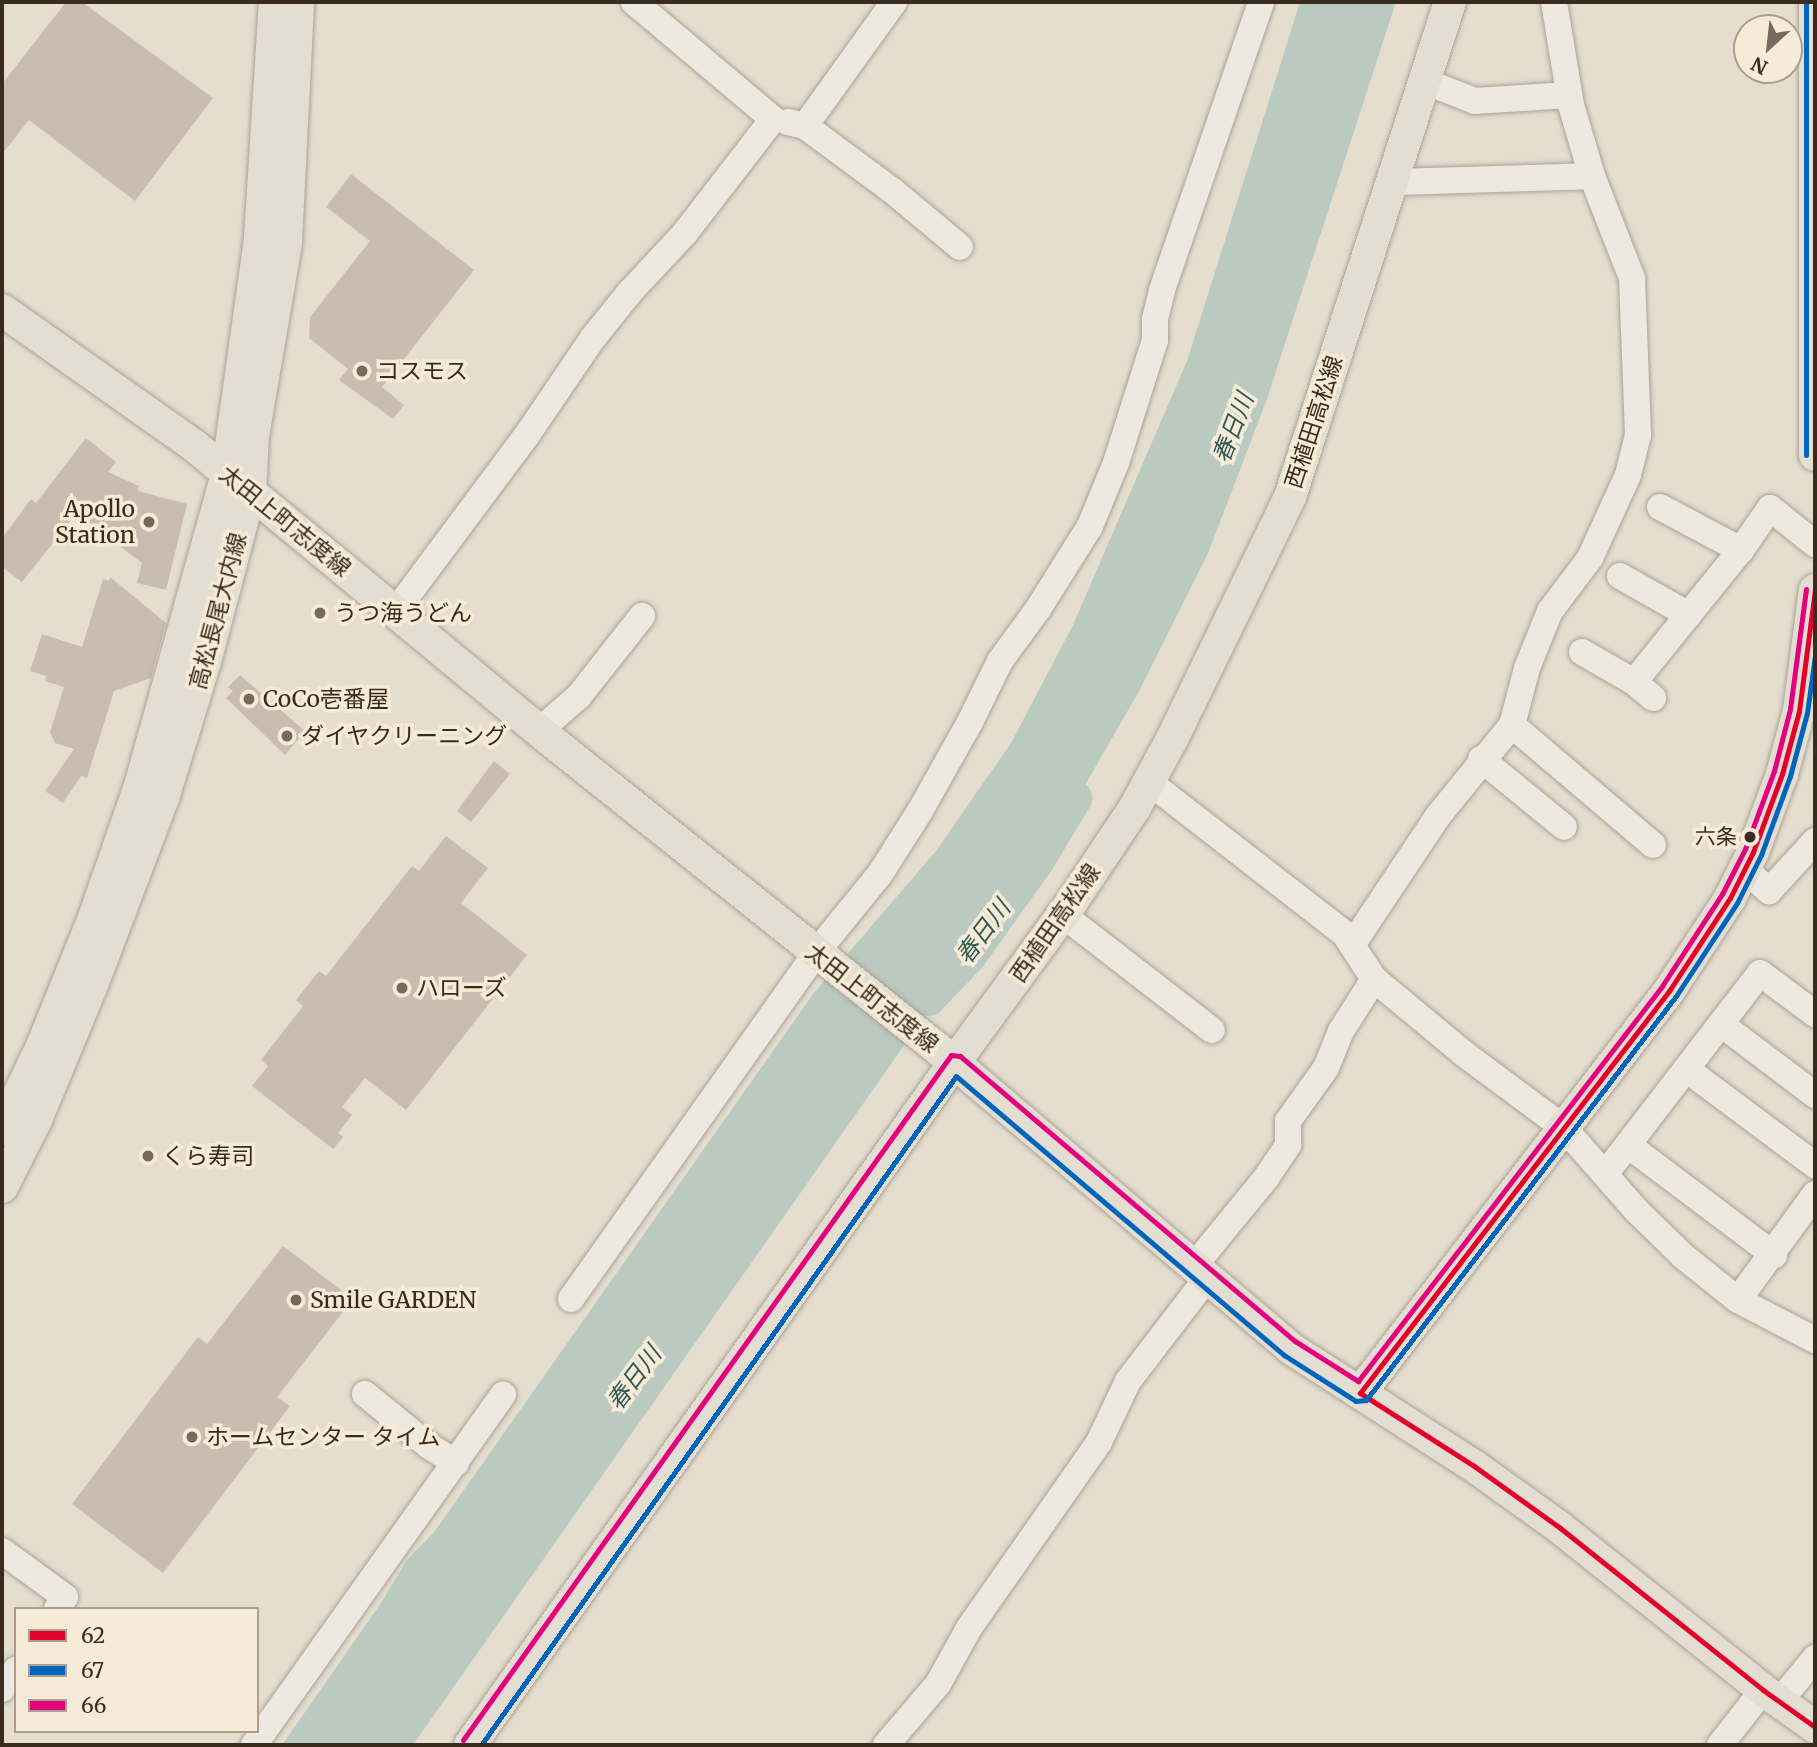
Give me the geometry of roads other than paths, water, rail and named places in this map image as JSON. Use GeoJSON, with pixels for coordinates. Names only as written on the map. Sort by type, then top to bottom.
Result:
{"type":"FeatureCollection","features":[{"type":"Feature","properties":{"kind":"main road","name":"高松長尾大内線"},"geometry":{"type":"LineString","coordinates":[[238,483],[260,238],[275,2]]}},
{"type":"Feature","properties":{"kind":"main road","name":"高松長尾大内線"},"geometry":{"type":"LineString","coordinates":[[2,1187],[13,1115],[95,915],[140,786],[253,436],[286,242],[298,2]]}},
{"type":"Feature","properties":{"kind":"main road","name":"西植田高松線"},"geometry":{"type":"LineString","coordinates":[[470,1745],[946,1056],[1063,915],[1149,782],[1290,496],[1450,2]]}},
{"type":"Feature","properties":{"kind":"main road"},"geometry":{"type":"LineString","coordinates":[[1815,2],[1815,455]]}},
{"type":"Feature","properties":{"kind":"main road","name":"太田上町志度線"},"geometry":{"type":"LineString","coordinates":[[2,310],[182,436],[539,731],[819,958],[946,1056],[1290,1348],[1474,1466],[1559,1527],[1771,1696],[1815,1727]]}},
{"type":"Feature","properties":{"kind":"main road"},"geometry":{"type":"LineString","coordinates":[[1360,1393],[1700,948],[1745,869],[1782,774],[1799,711],[1815,590]]}},
{"type":"Feature","properties":{"kind":"street"},"geometry":{"type":"LineString","coordinates":[[634,2],[773,119],[805,126],[893,191],[960,247]]}},
{"type":"Feature","properties":{"kind":"street"},"geometry":{"type":"LineString","coordinates":[[805,126],[894,2]]}},
{"type":"Feature","properties":{"kind":"street"},"geometry":{"type":"LineString","coordinates":[[570,1299],[880,874],[971,722],[999,661],[1038,609],[1090,526],[1116,463],[1155,340],[1155,319],[1162,290],[1261,2]]}},
{"type":"Feature","properties":{"kind":"street"},"geometry":{"type":"LineString","coordinates":[[1352,944],[1438,816],[1512,725],[1527,668],[1550,611],[1590,558],[1628,475],[1638,435],[1632,278],[1592,176],[1569,95],[1554,2]]}},
{"type":"Feature","properties":{"kind":"street"},"geometry":{"type":"LineString","coordinates":[[1424,81],[1475,101],[1569,95]]}},
{"type":"Feature","properties":{"kind":"street"},"geometry":{"type":"LineString","coordinates":[[395,612],[527,435],[593,338],[630,292],[685,233],[773,119]]}},
{"type":"Feature","properties":{"kind":"street"},"geometry":{"type":"LineString","coordinates":[[1392,182],[1592,176]]}},
{"type":"Feature","properties":{"kind":"street"},"geometry":{"type":"LineString","coordinates":[[1660,507],[1741,550]]}},
{"type":"Feature","properties":{"kind":"street"},"geometry":{"type":"LineString","coordinates":[[1582,652],[1643,690],[1689,615],[1741,550],[1770,508],[1815,544]]}},
{"type":"Feature","properties":{"kind":"street"},"geometry":{"type":"LineString","coordinates":[[1620,576],[1689,615]]}},
{"type":"Feature","properties":{"kind":"street"},"geometry":{"type":"LineString","coordinates":[[539,731],[579,696],[642,616]]}},
{"type":"Feature","properties":{"kind":"street"},"geometry":{"type":"LineString","coordinates":[[1512,725],[1653,845]]}},
{"type":"Feature","properties":{"kind":"street"},"geometry":{"type":"LineString","coordinates":[[1481,760],[1564,827]]}},
{"type":"Feature","properties":{"kind":"street"},"geometry":{"type":"LineString","coordinates":[[1149,782],[1344,933],[1374,979],[1463,1053],[1564,1128],[1637,1211],[1683,1256],[1738,1300],[1815,1340]]}},
{"type":"Feature","properties":{"kind":"street"},"geometry":{"type":"LineString","coordinates":[[1745,869],[1769,891],[1814,845]]}},
{"type":"Feature","properties":{"kind":"street"},"geometry":{"type":"LineString","coordinates":[[1063,915],[1212,1030]]}},
{"type":"Feature","properties":{"kind":"street"},"geometry":{"type":"LineString","coordinates":[[1606,1173],[1760,973],[1815,1014]]}},
{"type":"Feature","properties":{"kind":"street"},"geometry":{"type":"LineString","coordinates":[[886,1745],[938,1684],[969,1628],[1099,1442],[1128,1381],[1289,1144],[1288,1121],[1326,1068],[1341,1031],[1374,979]]}},
{"type":"Feature","properties":{"kind":"street"},"geometry":{"type":"LineString","coordinates":[[1721,1024],[1815,1095]]}},
{"type":"Feature","properties":{"kind":"street"},"geometry":{"type":"LineString","coordinates":[[1686,1069],[1815,1165]]}},
{"type":"Feature","properties":{"kind":"street"},"geometry":{"type":"LineString","coordinates":[[1628,1145],[1774,1255]]}},
{"type":"Feature","properties":{"kind":"street"},"geometry":{"type":"LineString","coordinates":[[1738,1300],[1774,1255],[1815,1194]]}},
{"type":"Feature","properties":{"kind":"street"},"geometry":{"type":"LineString","coordinates":[[365,1394],[429,1447],[456,1463]]}},
{"type":"Feature","properties":{"kind":"street"},"geometry":{"type":"LineString","coordinates":[[254,1745],[503,1394]]}},
{"type":"Feature","properties":{"kind":"street"},"geometry":{"type":"LineString","coordinates":[[2,1551],[65,1597],[58,1607]]}},
{"type":"Feature","properties":{"kind":"street"},"geometry":{"type":"LineString","coordinates":[[1720,1745],[1815,1658]]}},
{"type":"Feature","properties":{"kind":"street"},"geometry":{"type":"LineString","coordinates":[[2,1689],[14,1673]]}},
{"type":"Feature","properties":{"kind":"water"},"geometry":{"type":"Polygon","coordinates":[[[1300,2],[1396,2],[1267,399],[1209,551],[1138,693],[1077,799],[413,1745],[282,1745],[379,1606],[407,1560],[435,1531],[813,994],[936,851],[1011,743],[1073,625],[1187,361],[1300,2]]]}},
{"type":"Feature","properties":{"kind":"waterway","name":"春日川"},"geometry":{"type":"LineString","coordinates":[[928,998],[968,956],[1036,861],[1074,798]]}},
{"type":"Feature","properties":{"kind":"place","name":"コスモス"},"geometry":{"type":"Point","coordinates":[362,371]}},
{"type":"Feature","properties":{"kind":"place","name":"Apollo Station"},"geometry":{"type":"Point","coordinates":[149,522]}},
{"type":"Feature","properties":{"kind":"place","name":"うつ海うどん"},"geometry":{"type":"Point","coordinates":[320,613]}},
{"type":"Feature","properties":{"kind":"place","name":"CoCo壱番屋"},"geometry":{"type":"Point","coordinates":[249,699]}},
{"type":"Feature","properties":{"kind":"place","name":"ダイヤクリーニング"},"geometry":{"type":"Point","coordinates":[287,736]}},
{"type":"Feature","properties":{"kind":"place","name":"六条"},"geometry":{"type":"Point","coordinates":[1750,837]}},
{"type":"Feature","properties":{"kind":"place","name":"ハローズ"},"geometry":{"type":"Point","coordinates":[402,988]}},
{"type":"Feature","properties":{"kind":"place","name":"くら寿司"},"geometry":{"type":"Point","coordinates":[148,1156]}},
{"type":"Feature","properties":{"kind":"place","name":"Smile GARDEN"},"geometry":{"type":"Point","coordinates":[296,1300]}},
{"type":"Feature","properties":{"kind":"place","name":"ホームセンター タイム"},"geometry":{"type":"Point","coordinates":[192,1437]}}]}
